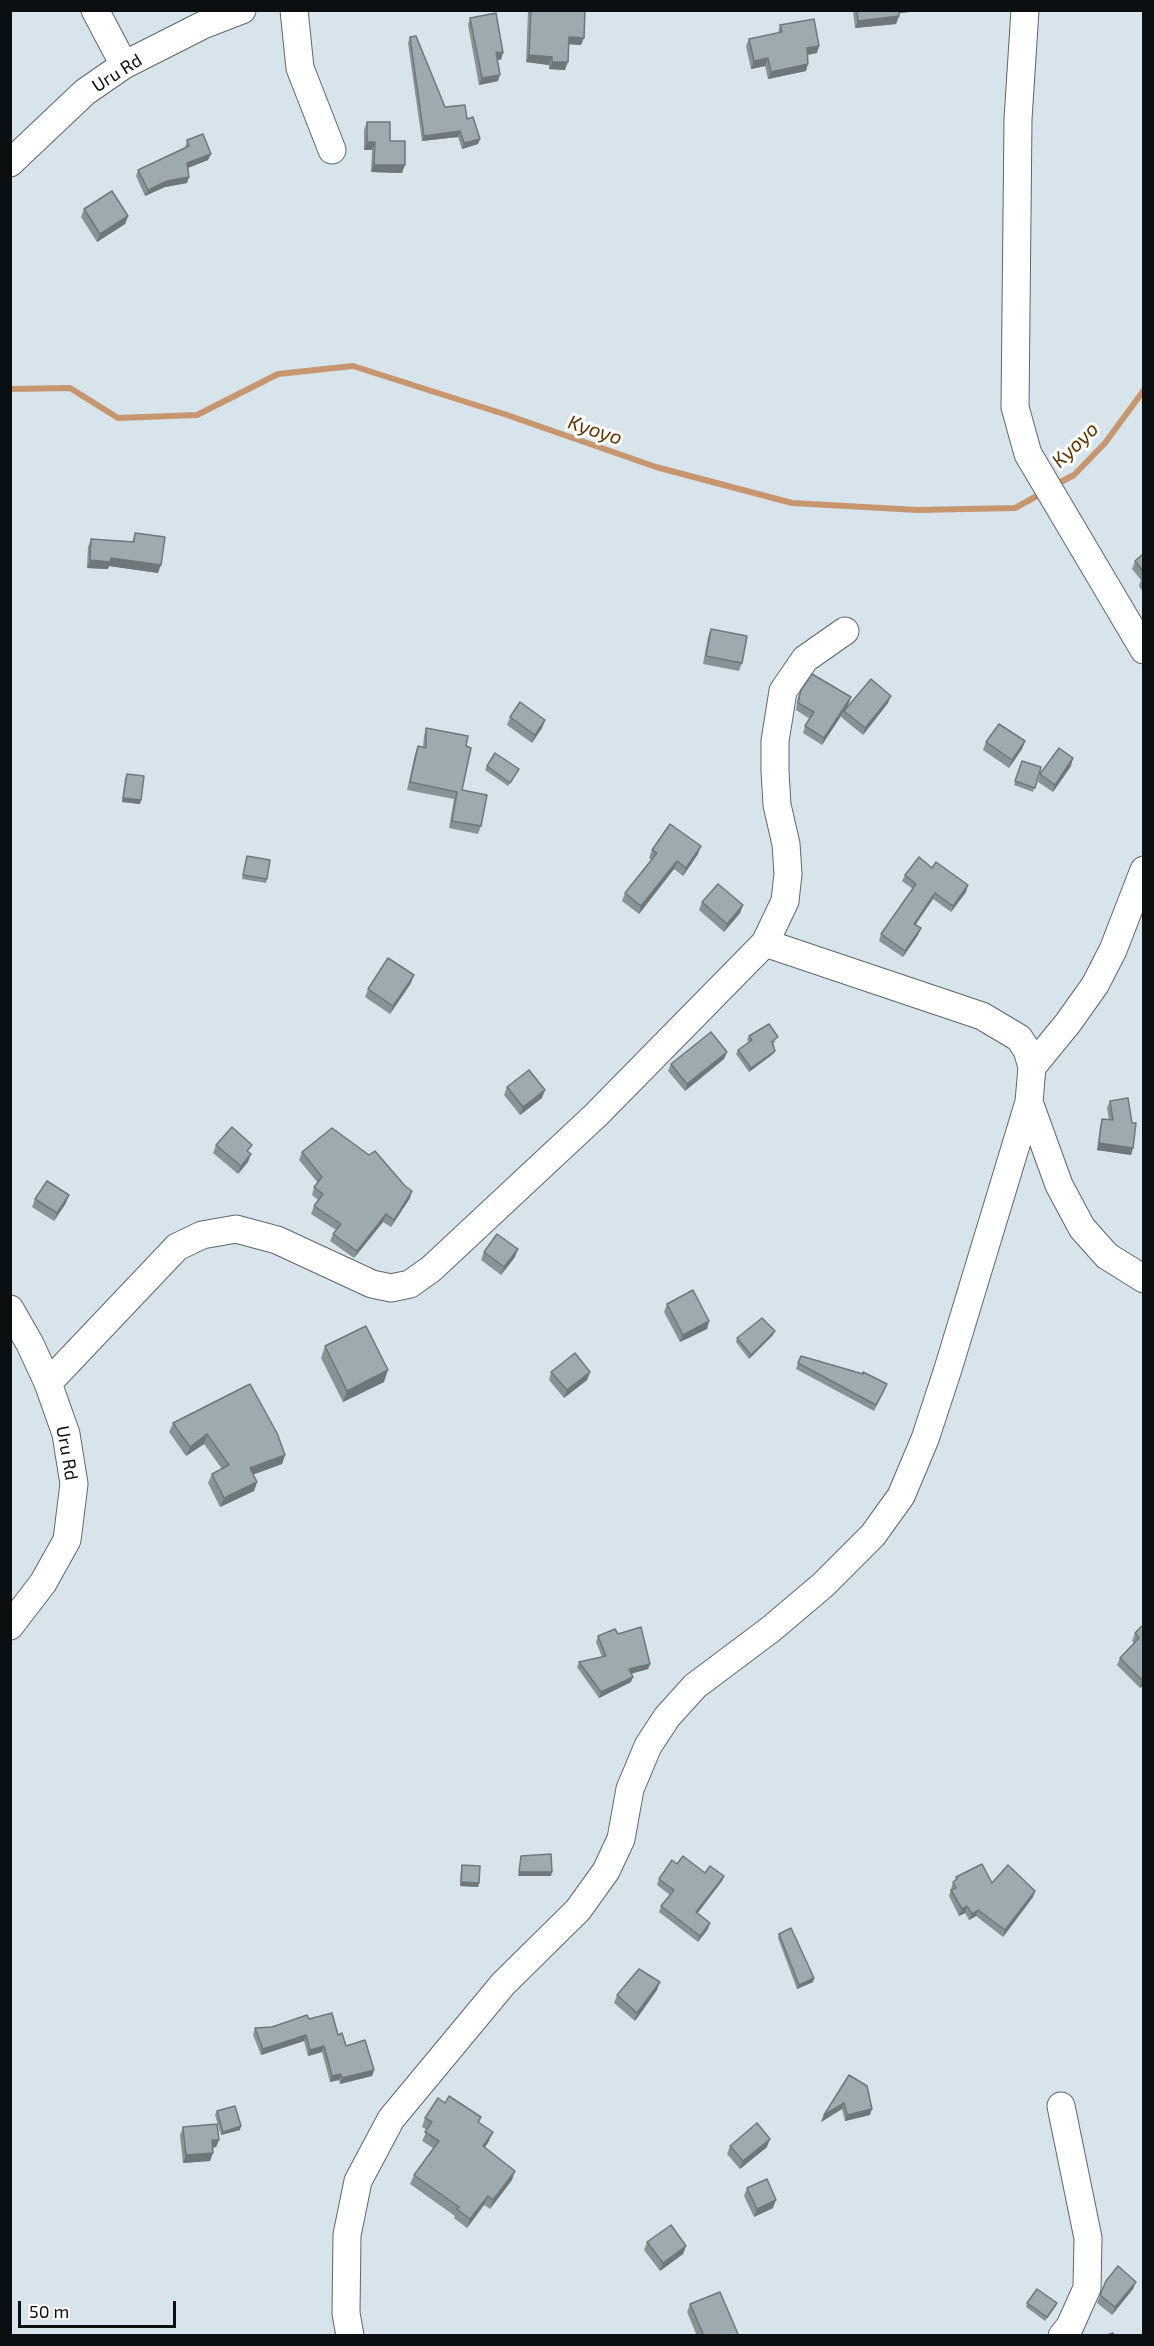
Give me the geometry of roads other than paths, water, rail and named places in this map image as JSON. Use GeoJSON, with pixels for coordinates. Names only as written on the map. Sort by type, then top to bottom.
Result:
{"type":"FeatureCollection","features":[{"type":"Feature","properties":{"kind":"street"},"geometry":{"type":"LineString","coordinates":[[95,10],[124,66]]}},
{"type":"Feature","properties":{"kind":"street","name":"Uru Rd"},"geometry":{"type":"LineString","coordinates":[[10,163],[85,92],[124,66],[203,26],[242,10]]}},
{"type":"Feature","properties":{"kind":"street"},"geometry":{"type":"LineString","coordinates":[[294,10],[300,68],[332,150]]}},
{"type":"Feature","properties":{"kind":"street"},"geometry":{"type":"LineString","coordinates":[[1025,10],[1018,119],[1015,407],[1028,454],[1143,650]]}},
{"type":"Feature","properties":{"kind":"street"},"geometry":{"type":"LineString","coordinates":[[48,1383],[177,1247],[202,1235],[236,1229],[277,1240],[372,1284],[391,1288],[410,1284],[431,1269],[596,1115],[765,944],[785,901],[788,874],[786,844],[777,805],[775,771],[775,741],[783,691],[805,659],[845,631]]}},
{"type":"Feature","properties":{"kind":"street"},"geometry":{"type":"LineString","coordinates":[[1032,1067],[1095,985],[1113,950],[1143,870]]}},
{"type":"Feature","properties":{"kind":"street"},"geometry":{"type":"LineString","coordinates":[[350,2336],[346,2313],[347,2235],[358,2181],[391,2119],[503,1984],[578,1910],[606,1871],[621,1839],[630,1789],[648,1746],[667,1717],[694,1686],[771,1629],[823,1586],[873,1535],[901,1496],[925,1439],[948,1369],[1029,1102],[1032,1067],[1028,1050],[1019,1038],[982,1016],[765,944]]}},
{"type":"Feature","properties":{"kind":"street"},"geometry":{"type":"LineString","coordinates":[[1029,1102],[1059,1185],[1082,1228],[1107,1256],[1143,1279]]}},
{"type":"Feature","properties":{"kind":"street","name":"Uru Rd"},"geometry":{"type":"LineString","coordinates":[[10,1309],[30,1344],[48,1383],[66,1434],[74,1484],[67,1540],[43,1583],[10,1626]]}},
{"type":"Feature","properties":{"kind":"street"},"geometry":{"type":"LineString","coordinates":[[1061,2106],[1088,2238],[1087,2288],[1070,2326],[1062,2336]]}},
{"type":"Feature","properties":{"kind":"waterway","name":"Kyoyo"},"geometry":{"type":"LineString","coordinates":[[10,389],[70,388],[118,418],[197,415],[278,374],[353,366],[507,415],[656,467],[792,503],[918,510],[1015,508],[1044,492]]}},
{"type":"Feature","properties":{"kind":"waterway","name":"Kyoyo"},"geometry":{"type":"LineString","coordinates":[[1055,485],[1074,475],[1105,443],[1144,390]]}}]}
